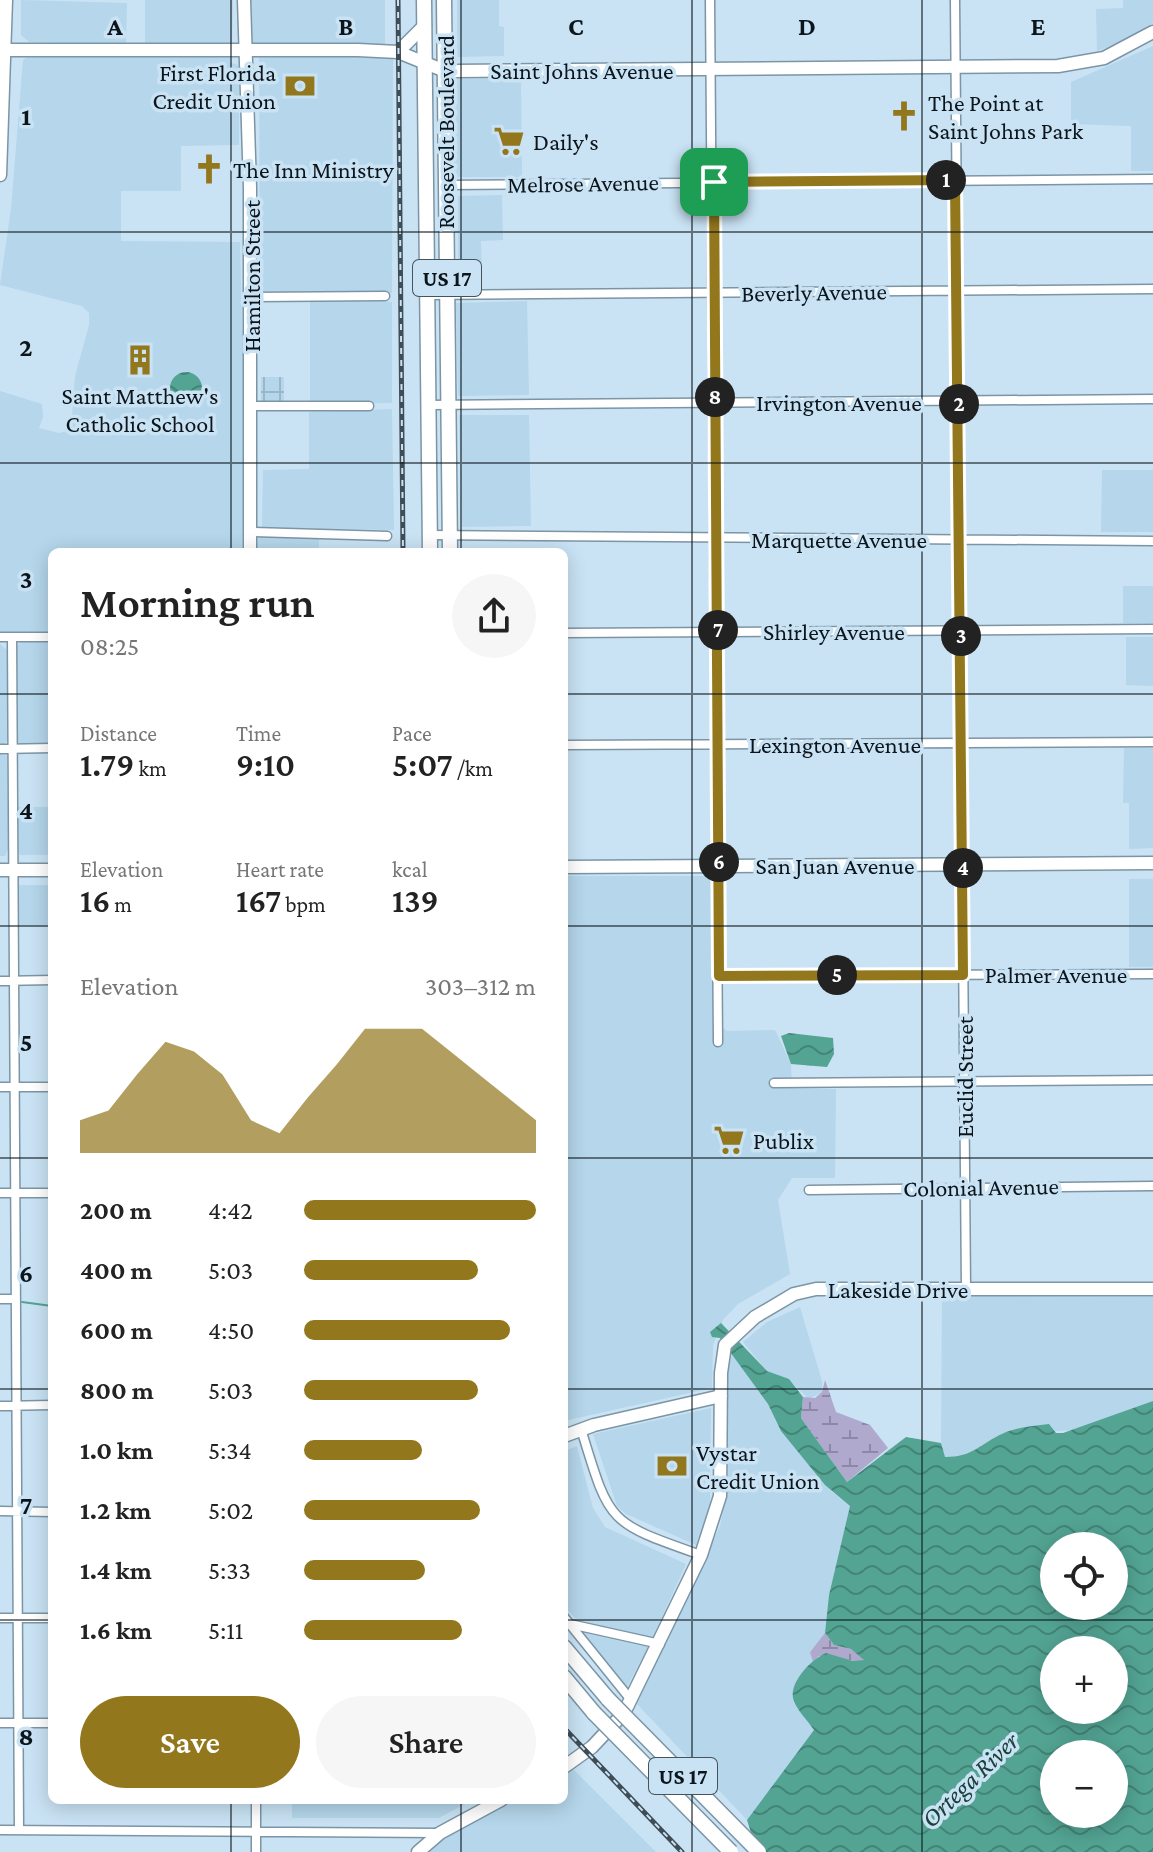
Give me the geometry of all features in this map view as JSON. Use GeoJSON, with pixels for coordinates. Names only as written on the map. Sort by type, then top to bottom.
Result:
{"type":"FeatureCollection","features":[{"type":"Feature","properties":{"kind":"highway","name":"Roosevelt Boulevard"},"geometry":{"type":"LineString","coordinates":[[424,0],[430,548]]}},
{"type":"Feature","properties":{"kind":"highway","name":"Roosevelt Boulevard"},"geometry":{"type":"LineString","coordinates":[[444,0],[450,548]]}},
{"type":"Feature","properties":{"kind":"highway","name":"US 17"},"geometry":{"type":"LineString","coordinates":[[568,1652],[608,1699],[759,1852]]}},
{"type":"Feature","properties":{"kind":"highway","name":"US 17"},"geometry":{"type":"LineString","coordinates":[[568,1682],[594,1713],[731,1852]]}},
{"type":"Feature","properties":{"kind":"street"},"geometry":{"type":"LineString","coordinates":[[0,175],[6,0]]}},
{"type":"Feature","properties":{"kind":"street","name":"Hamilton Street"},"geometry":{"type":"LineString","coordinates":[[244,0],[251,297],[250,548]]}},
{"type":"Feature","properties":{"kind":"street"},"geometry":{"type":"LineString","coordinates":[[710,0],[718,631],[718,1042]]}},
{"type":"Feature","properties":{"kind":"street","name":"Euclid Street"},"geometry":{"type":"LineString","coordinates":[[955,0],[966,1289]]}},
{"type":"Feature","properties":{"kind":"street"},"geometry":{"type":"LineString","coordinates":[[398,52],[425,25]]}},
{"type":"Feature","properties":{"kind":"street","name":"Saint Johns Avenue"},"geometry":{"type":"LineString","coordinates":[[4,55],[246,49],[398,52],[445,71],[956,67],[1079,64],[1125,50],[1153,32]]}},
{"type":"Feature","properties":{"kind":"street","name":"Melrose Avenue"},"geometry":{"type":"LineString","coordinates":[[446,185],[1153,179]]}},
{"type":"Feature","properties":{"kind":"street","name":"Beverly Avenue"},"geometry":{"type":"LineString","coordinates":[[427,295],[1153,289]]}},
{"type":"Feature","properties":{"kind":"street"},"geometry":{"type":"LineString","coordinates":[[251,297],[385,296]]}},
{"type":"Feature","properties":{"kind":"street","name":"Irvington Avenue"},"geometry":{"type":"LineString","coordinates":[[428,405],[1153,399]]}},
{"type":"Feature","properties":{"kind":"street"},"geometry":{"type":"LineString","coordinates":[[252,406],[369,406]]}},
{"type":"Feature","properties":{"kind":"street"},"geometry":{"type":"LineString","coordinates":[[251,532],[387,536]]}},
{"type":"Feature","properties":{"kind":"street","name":"Marquette Avenue"},"geometry":{"type":"LineString","coordinates":[[429,535],[1153,541]]}},
{"type":"Feature","properties":{"kind":"street","name":"Shirley Avenue"},"geometry":{"type":"LineString","coordinates":[[568,633],[1153,629]]}},
{"type":"Feature","properties":{"kind":"street"},"geometry":{"type":"LineString","coordinates":[[0,637],[48,637]]}},
{"type":"Feature","properties":{"kind":"street"},"geometry":{"type":"LineString","coordinates":[[12,637],[12,749],[6,870],[14,981],[19,1830]]}},
{"type":"Feature","properties":{"kind":"street","name":"Lexington Avenue"},"geometry":{"type":"LineString","coordinates":[[568,745],[1153,742]]}},
{"type":"Feature","properties":{"kind":"street"},"geometry":{"type":"LineString","coordinates":[[0,749],[48,748]]}},
{"type":"Feature","properties":{"kind":"street","name":"San Juan Avenue"},"geometry":{"type":"LineString","coordinates":[[568,867],[1153,863]]}},
{"type":"Feature","properties":{"kind":"street"},"geometry":{"type":"LineString","coordinates":[[6,870],[48,870]]}},
{"type":"Feature","properties":{"kind":"street","name":"Palmer Avenue"},"geometry":{"type":"LineString","coordinates":[[719,976],[1153,974]]}},
{"type":"Feature","properties":{"kind":"street"},"geometry":{"type":"LineString","coordinates":[[0,981],[48,980]]}},
{"type":"Feature","properties":{"kind":"street"},"geometry":{"type":"LineString","coordinates":[[774,1083],[1153,1080]]}},
{"type":"Feature","properties":{"kind":"street"},"geometry":{"type":"LineString","coordinates":[[0,1087],[48,1087]]}},
{"type":"Feature","properties":{"kind":"street","name":"Colonial Avenue"},"geometry":{"type":"LineString","coordinates":[[809,1190],[1153,1186]]}},
{"type":"Feature","properties":{"kind":"street"},"geometry":{"type":"LineString","coordinates":[[0,1193],[48,1193]]}},
{"type":"Feature","properties":{"kind":"street","name":"Lakeside Drive"},"geometry":{"type":"LineString","coordinates":[[568,1764],[592,1747],[617,1721],[631,1700],[701,1555],[720,1496],[725,1345],[735,1333],[755,1317],[806,1290],[1153,1289]]}},
{"type":"Feature","properties":{"kind":"street"},"geometry":{"type":"LineString","coordinates":[[0,1299],[16,1299]]}},
{"type":"Feature","properties":{"kind":"street"},"geometry":{"type":"LineString","coordinates":[[568,1434],[721,1396]]}},
{"type":"Feature","properties":{"kind":"street"},"geometry":{"type":"LineString","coordinates":[[0,1406],[48,1405]]}},
{"type":"Feature","properties":{"kind":"street"},"geometry":{"type":"LineString","coordinates":[[581,1429],[602,1496],[615,1516],[645,1534],[701,1555]]}},
{"type":"Feature","properties":{"kind":"street"},"geometry":{"type":"LineString","coordinates":[[0,1511],[48,1512]]}},
{"type":"Feature","properties":{"kind":"street"},"geometry":{"type":"LineString","coordinates":[[0,1618],[48,1618]]}},
{"type":"Feature","properties":{"kind":"street"},"geometry":{"type":"LineString","coordinates":[[568,1621],[660,1644]]}},
{"type":"Feature","properties":{"kind":"street"},"geometry":{"type":"LineString","coordinates":[[568,1622],[631,1700]]}},
{"type":"Feature","properties":{"kind":"street"},"geometry":{"type":"LineString","coordinates":[[0,1723],[48,1723]]}},
{"type":"Feature","properties":{"kind":"street"},"geometry":{"type":"LineString","coordinates":[[256,1804],[256,1852]]}},
{"type":"Feature","properties":{"kind":"street"},"geometry":{"type":"LineString","coordinates":[[418,1852],[440,1833],[494,1804]]}},
{"type":"Feature","properties":{"kind":"street"},"geometry":{"type":"LineString","coordinates":[[0,1830],[440,1833]]}},
{"type":"Feature","properties":{"kind":"shaded area"},"geometry":{"type":"Polygon","coordinates":[[[21,0],[127,3],[126,45],[29,42],[21,35],[21,0]]]}},
{"type":"Feature","properties":{"kind":"shaded area"},"geometry":{"type":"Polygon","coordinates":[[[145,0],[233,0],[232,43],[145,44],[145,0]]]}},
{"type":"Feature","properties":{"kind":"shaded area"},"geometry":{"type":"Polygon","coordinates":[[[248,0],[385,0],[385,44],[249,44],[248,0]]]}},
{"type":"Feature","properties":{"kind":"shaded area"},"geometry":{"type":"Polygon","coordinates":[[[457,0],[499,0],[499,26],[504,27],[504,56],[457,57],[457,0]]]}},
{"type":"Feature","properties":{"kind":"shaded area"},"geometry":{"type":"Polygon","coordinates":[[[1123,0],[1153,0],[1153,23],[1122,42],[1097,51],[1096,9],[1123,8],[1123,0]]]}},
{"type":"Feature","properties":{"kind":"shaded area"},"geometry":{"type":"Polygon","coordinates":[[[1153,46],[1153,171],[1131,171],[1131,126],[1071,124],[1071,82],[1153,46]]]}},
{"type":"Feature","properties":{"kind":"shaded area"},"geometry":{"type":"Polygon","coordinates":[[[259,54],[393,57],[392,293],[260,293],[259,54]]]}},
{"type":"Feature","properties":{"kind":"shaded area"},"geometry":{"type":"Polygon","coordinates":[[[230,55],[230,63],[239,65],[239,145],[181,146],[181,191],[121,191],[121,241],[240,242],[245,452],[242,548],[48,548],[48,633],[0,633],[0,391],[42,404],[43,417],[39,428],[59,433],[71,430],[75,376],[89,325],[89,313],[82,306],[0,285],[11,209],[23,60],[29,56],[230,55]]]}},
{"type":"Feature","properties":{"kind":"shaded area"},"geometry":{"type":"Polygon","coordinates":[[[521,78],[522,177],[452,177],[451,79],[521,78]]]}},
{"type":"Feature","properties":{"kind":"shaded area"},"geometry":{"type":"Polygon","coordinates":[[[502,195],[503,240],[481,241],[482,284],[458,283],[458,196],[502,195]]]}},
{"type":"Feature","properties":{"kind":"shaded area"},"geometry":{"type":"Polygon","coordinates":[[[310,301],[392,302],[392,403],[310,404],[310,301]]]}},
{"type":"Feature","properties":{"kind":"shaded area"},"geometry":{"type":"Polygon","coordinates":[[[527,301],[529,395],[458,396],[456,303],[527,301]]]}},
{"type":"Feature","properties":{"kind":"shaded area"},"geometry":{"type":"Polygon","coordinates":[[[261,377],[284,377],[284,402],[261,402],[261,377]]]}},
{"type":"Feature","properties":{"kind":"shaded area"},"geometry":{"type":"Polygon","coordinates":[[[392,409],[394,530],[262,528],[263,470],[309,469],[309,412],[392,409]]]}},
{"type":"Feature","properties":{"kind":"shaded area"},"geometry":{"type":"Polygon","coordinates":[[[459,415],[529,415],[531,526],[462,527],[459,415]]]}},
{"type":"Feature","properties":{"kind":"shaded area"},"geometry":{"type":"Polygon","coordinates":[[[1102,470],[1153,470],[1153,532],[1101,532],[1102,470]]]}},
{"type":"Feature","properties":{"kind":"shaded area"},"geometry":{"type":"Polygon","coordinates":[[[319,536],[319,548],[256,548],[258,538],[319,536]]]}},
{"type":"Feature","properties":{"kind":"shaded area"},"geometry":{"type":"Polygon","coordinates":[[[1123,586],[1153,586],[1153,623],[1123,623],[1123,586]]]}},
{"type":"Feature","properties":{"kind":"shaded area"},"geometry":{"type":"Polygon","coordinates":[[[1126,637],[1153,637],[1153,686],[1126,685],[1126,637]]]}},
{"type":"Feature","properties":{"kind":"shaded area"},"geometry":{"type":"Polygon","coordinates":[[[22,641],[48,641],[48,744],[20,745],[14,735],[16,647],[22,641]]]}},
{"type":"Feature","properties":{"kind":"shaded area"},"geometry":{"type":"Polygon","coordinates":[[[0,644],[7,650],[7,741],[3,745],[0,745],[0,644]]]}},
{"type":"Feature","properties":{"kind":"shaded area"},"geometry":{"type":"Polygon","coordinates":[[[1124,748],[1153,748],[1153,848],[1129,849],[1129,803],[1123,803],[1124,748]]]}},
{"type":"Feature","properties":{"kind":"shaded area"},"geometry":{"type":"Polygon","coordinates":[[[0,754],[7,756],[9,847],[5,856],[0,856],[0,754]]]}},
{"type":"Feature","properties":{"kind":"shaded area"},"geometry":{"type":"Polygon","coordinates":[[[16,807],[48,807],[48,855],[20,855],[17,851],[16,807]]]}},
{"type":"Feature","properties":{"kind":"shaded area"},"geometry":{"type":"Polygon","coordinates":[[[568,876],[712,876],[714,1021],[727,1031],[775,1030],[791,1064],[792,1088],[836,1089],[835,1178],[792,1178],[778,1200],[790,1274],[738,1304],[723,1320],[713,1345],[712,1388],[568,1420],[568,876]]]}},
{"type":"Feature","properties":{"kind":"shaded area"},"geometry":{"type":"Polygon","coordinates":[[[1129,879],[1153,879],[1153,967],[1129,967],[1129,879]]]}},
{"type":"Feature","properties":{"kind":"shaded area"},"geometry":{"type":"Polygon","coordinates":[[[18,885],[48,885],[48,925],[17,925],[18,885]]]}},
{"type":"Feature","properties":{"kind":"shaded area"},"geometry":{"type":"Polygon","coordinates":[[[942,1296],[1153,1297],[1153,1401],[1076,1430],[1002,1434],[965,1457],[944,1457],[941,1443],[942,1296]]]}},
{"type":"Feature","properties":{"kind":"shaded area"},"geometry":{"type":"Polygon","coordinates":[[[800,1307],[822,1381],[822,1392],[809,1399],[789,1380],[767,1371],[743,1342],[767,1322],[800,1307]]]}},
{"type":"Feature","properties":{"kind":"shaded area"},"geometry":{"type":"Polygon","coordinates":[[[731,1351],[768,1404],[781,1431],[831,1491],[850,1506],[829,1595],[825,1636],[810,1651],[813,1662],[804,1672],[794,1702],[814,1730],[747,1820],[637,1704],[720,1526],[728,1487],[727,1362],[731,1351]]]}},
{"type":"Feature","properties":{"kind":"shaded area"},"geometry":{"type":"Polygon","coordinates":[[[711,1408],[710,1504],[696,1545],[626,1514],[617,1506],[593,1434],[711,1408]]]}},
{"type":"Feature","properties":{"kind":"shaded area"},"geometry":{"type":"Polygon","coordinates":[[[577,1446],[593,1508],[605,1527],[686,1564],[652,1639],[576,1619],[568,1610],[568,1449],[577,1446]]]}},
{"type":"Feature","properties":{"kind":"shaded area"},"geometry":{"type":"Polygon","coordinates":[[[579,1632],[648,1647],[627,1687],[623,1685],[579,1632]]]}},
{"type":"Feature","properties":{"kind":"shaded area"},"geometry":{"type":"Polygon","coordinates":[[[572,1768],[656,1852],[427,1852],[443,1837],[505,1804],[568,1804],[568,1770],[572,1768]]]}},
{"type":"Feature","properties":{"kind":"shaded area"},"geometry":{"type":"Polygon","coordinates":[[[292,1804],[465,1804],[439,1818],[292,1818],[292,1804]]]}},
{"type":"Feature","properties":{"kind":"green space"},"geometry":{"type":"Polygon","coordinates":[[[825,1380],[836,1412],[870,1425],[888,1448],[847,1482],[801,1418],[803,1397],[815,1398],[822,1392],[825,1380]]]}},
{"type":"Feature","properties":{"kind":"green space"},"geometry":{"type":"Polygon","coordinates":[[[825,1633],[834,1645],[851,1649],[864,1659],[861,1662],[819,1656],[813,1662],[810,1652],[825,1633]]]}},
{"type":"Feature","properties":{"kind":"water"},"geometry":{"type":"Polygon","coordinates":[[[186,372],[197,377],[202,388],[197,399],[186,404],[175,399],[170,388],[175,377],[186,372]]]}},
{"type":"Feature","properties":{"kind":"water"},"geometry":{"type":"Polygon","coordinates":[[[789,1033],[833,1038],[834,1054],[827,1067],[791,1064],[781,1036],[789,1033]]]}},
{"type":"Feature","properties":{"kind":"water","name":"Ortega River"},"geometry":{"type":"Polygon","coordinates":[[[721,1323],[767,1371],[789,1379],[803,1397],[801,1418],[847,1482],[906,1437],[941,1443],[945,1457],[955,1456],[970,1452],[1015,1429],[1049,1424],[1056,1433],[1063,1433],[1153,1401],[1153,1852],[757,1852],[747,1820],[814,1730],[793,1698],[798,1678],[826,1653],[853,1661],[864,1660],[851,1649],[834,1645],[825,1633],[829,1595],[850,1506],[825,1485],[781,1431],[768,1404],[720,1338],[712,1337],[710,1332],[721,1323]]]}},
{"type":"Feature","properties":{"kind":"waterway"},"geometry":{"type":"LineString","coordinates":[[22,1302],[48,1305]]}},
{"type":"Feature","properties":{"kind":"railway"},"geometry":{"type":"LineString","coordinates":[[398,0],[403,548]]}},
{"type":"Feature","properties":{"kind":"railway"},"geometry":{"type":"LineString","coordinates":[[568,1732],[682,1852]]}},
{"type":"Feature","properties":{"kind":"place","name":"First Florida Credit Union"},"geometry":{"type":"Point","coordinates":[300,86]}},
{"type":"Feature","properties":{"kind":"place","name":"The Point at Saint Johns Park"},"geometry":{"type":"Point","coordinates":[904,116]}},
{"type":"Feature","properties":{"kind":"place","name":"Daily's"},"geometry":{"type":"Point","coordinates":[509,141]}},
{"type":"Feature","properties":{"kind":"place","name":"The Inn Ministry"},"geometry":{"type":"Point","coordinates":[209,169]}},
{"type":"Feature","properties":{"kind":"place","name":"Saint Matthew's Catholic School"},"geometry":{"type":"Point","coordinates":[140,360]}},
{"type":"Feature","properties":{"kind":"place","name":"Publix"},"geometry":{"type":"Point","coordinates":[729,1140]}},
{"type":"Feature","properties":{"kind":"place","name":"Vystar Credit Union"},"geometry":{"type":"Point","coordinates":[672,1466]}},
{"type":"Feature","properties":{"kind":"route"},"geometry":{"type":"LineString","coordinates":[[955,180],[963,975],[719,976],[714,182],[955,180]]}}]}
